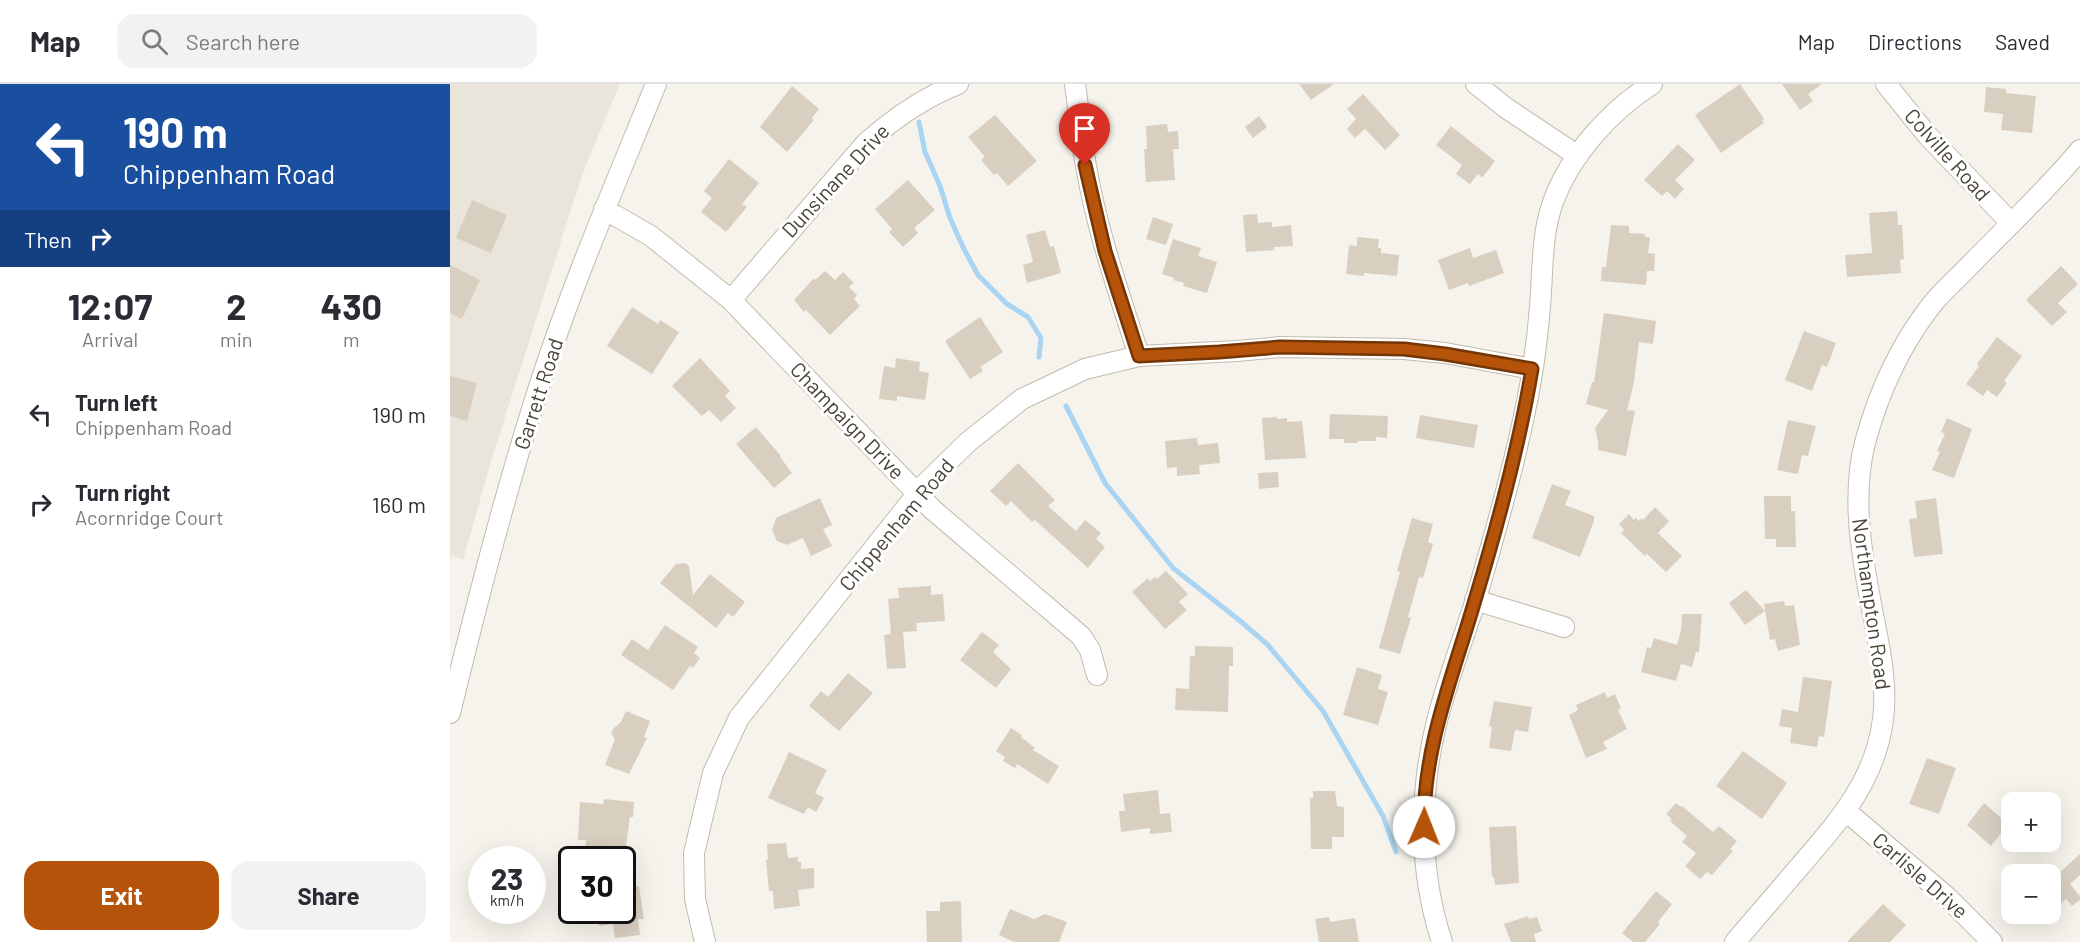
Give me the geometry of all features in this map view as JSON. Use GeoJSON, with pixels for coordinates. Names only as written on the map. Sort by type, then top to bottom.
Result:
{"type":"FeatureCollection","features":[{"type":"Feature","properties":{"kind":"street","name":"Garrett Road"},"geometry":{"type":"LineString","coordinates":[[450,713],[458,646],[533,404],[604,209],[656,84]]}},
{"type":"Feature","properties":{"kind":"street","name":"Dunsinane Drive"},"geometry":{"type":"LineString","coordinates":[[731,300],[866,143],[889,123],[920,102],[958,84]]}},
{"type":"Feature","properties":{"kind":"street"},"geometry":{"type":"LineString","coordinates":[[1075,84],[1085,165],[1096,213],[1118,293],[1139,356]]}},
{"type":"Feature","properties":{"kind":"street"},"geometry":{"type":"LineString","coordinates":[[1476,84],[1506,108],[1578,156]]}},
{"type":"Feature","properties":{"kind":"street"},"geometry":{"type":"LineString","coordinates":[[1442,942],[1428,892],[1424,832],[1426,777],[1437,723],[1509,480],[1524,414],[1540,306],[1545,230],[1561,184],[1578,156],[1616,112],[1652,84]]}},
{"type":"Feature","properties":{"kind":"street","name":"Colville Road"},"geometry":{"type":"LineString","coordinates":[[1886,84],[1928,136],[2011,224]]}},
{"type":"Feature","properties":{"kind":"street","name":"Northampton Road"},"geometry":{"type":"LineString","coordinates":[[1735,942],[1846,812],[1864,784],[1873,762],[1883,718],[1884,691],[1882,663],[1864,569],[1858,503],[1860,471],[1866,438],[1883,389],[1900,354],[1937,299],[2045,190],[2080,150]]}},
{"type":"Feature","properties":{"kind":"street","name":"Champaign Drive"},"geometry":{"type":"LineString","coordinates":[[604,209],[651,236],[731,300],[933,510],[1081,636],[1090,650],[1097,675]]}},
{"type":"Feature","properties":{"kind":"street","name":"Chippenham Road"},"geometry":{"type":"LineString","coordinates":[[705,942],[695,899],[694,854],[713,773],[739,718],[774,677],[917,494],[968,442],[1022,399],[1085,369],[1139,356],[1280,347],[1404,349],[1532,369]]}},
{"type":"Feature","properties":{"kind":"street"},"geometry":{"type":"LineString","coordinates":[[1475,600],[1564,627]]}},
{"type":"Feature","properties":{"kind":"street","name":"Carlisle Drive"},"geometry":{"type":"LineString","coordinates":[[1846,812],[1947,897],[1992,942]]}},
{"type":"Feature","properties":{"kind":"shaded area"},"geometry":{"type":"Polygon","coordinates":[[[450,84],[620,84],[583,172],[492,458],[463,560],[452,556],[450,564],[450,84]]]}},
{"type":"Feature","properties":{"kind":"building"},"geometry":{"type":"Polygon","coordinates":[[[1299,84],[1334,84],[1311,100],[1299,84]]]}},
{"type":"Feature","properties":{"kind":"building"},"geometry":{"type":"Polygon","coordinates":[[[1740,84],[1764,119],[1762,120],[1764,123],[1721,153],[1695,115],[1740,84]]]}},
{"type":"Feature","properties":{"kind":"building"},"geometry":{"type":"Polygon","coordinates":[[[1782,84],[1822,84],[1808,94],[1813,101],[1800,110],[1782,84]]]}},
{"type":"Feature","properties":{"kind":"building"},"geometry":{"type":"Polygon","coordinates":[[[792,86],[819,109],[812,118],[814,120],[787,152],[760,127],[792,86]]]}},
{"type":"Feature","properties":{"kind":"building"},"geometry":{"type":"Polygon","coordinates":[[[1986,87],[2006,89],[2006,93],[2036,96],[2032,133],[2001,130],[2003,114],[1984,112],[1986,87]]]}},
{"type":"Feature","properties":{"kind":"building"},"geometry":{"type":"Polygon","coordinates":[[[1363,94],[1400,135],[1385,150],[1365,129],[1355,138],[1347,129],[1356,119],[1347,109],[1363,94]]]}},
{"type":"Feature","properties":{"kind":"building"},"geometry":{"type":"Polygon","coordinates":[[[995,115],[1037,161],[1008,186],[981,160],[985,157],[968,137],[995,115]]]}},
{"type":"Feature","properties":{"kind":"building"},"geometry":{"type":"Polygon","coordinates":[[[1259,116],[1267,127],[1253,138],[1245,127],[1259,116]]]}},
{"type":"Feature","properties":{"kind":"building"},"geometry":{"type":"Polygon","coordinates":[[[1167,124],[1168,132],[1178,131],[1179,149],[1173,149],[1175,180],[1146,182],[1144,149],[1147,149],[1146,126],[1167,124]]]}},
{"type":"Feature","properties":{"kind":"building"},"geometry":{"type":"Polygon","coordinates":[[[1451,126],[1495,161],[1482,178],[1478,174],[1470,184],[1456,174],[1462,165],[1436,145],[1451,126]]]}},
{"type":"Feature","properties":{"kind":"building"},"geometry":{"type":"Polygon","coordinates":[[[1678,144],[1695,160],[1675,180],[1684,189],[1675,199],[1667,191],[1662,196],[1644,180],[1678,144]]]}},
{"type":"Feature","properties":{"kind":"building"},"geometry":{"type":"Polygon","coordinates":[[[729,159],[759,183],[742,204],[747,207],[726,232],[701,212],[712,198],[704,191],[729,159]]]}},
{"type":"Feature","properties":{"kind":"building"},"geometry":{"type":"Polygon","coordinates":[[[908,180],[935,210],[914,228],[918,233],[903,247],[889,232],[892,229],[875,209],[908,180]]]}},
{"type":"Feature","properties":{"kind":"building"},"geometry":{"type":"Polygon","coordinates":[[[472,200],[507,215],[491,253],[456,238],[472,200]]]}},
{"type":"Feature","properties":{"kind":"building"},"geometry":{"type":"Polygon","coordinates":[[[1897,211],[1898,225],[1902,225],[1904,259],[1900,260],[1901,273],[1847,277],[1845,255],[1872,253],[1869,213],[1897,211]]]}},
{"type":"Feature","properties":{"kind":"building"},"geometry":{"type":"Polygon","coordinates":[[[1257,214],[1258,223],[1272,222],[1272,227],[1291,225],[1293,246],[1246,252],[1243,215],[1257,214]]]}},
{"type":"Feature","properties":{"kind":"building"},"geometry":{"type":"Polygon","coordinates":[[[1153,217],[1173,224],[1166,245],[1146,239],[1153,217]]]}},
{"type":"Feature","properties":{"kind":"building"},"geometry":{"type":"Polygon","coordinates":[[[1611,225],[1629,226],[1629,233],[1645,234],[1645,237],[1650,237],[1648,253],[1655,254],[1654,271],[1647,271],[1646,285],[1601,281],[1602,267],[1606,267],[1611,225]]]}},
{"type":"Feature","properties":{"kind":"building"},"geometry":{"type":"Polygon","coordinates":[[[1045,230],[1050,247],[1054,246],[1061,273],[1027,283],[1023,265],[1033,262],[1026,235],[1045,230]]]}},
{"type":"Feature","properties":{"kind":"building"},"geometry":{"type":"Polygon","coordinates":[[[1357,237],[1379,239],[1378,248],[1381,248],[1381,253],[1399,255],[1397,276],[1346,274],[1349,245],[1357,246],[1357,237]]]}},
{"type":"Feature","properties":{"kind":"building"},"geometry":{"type":"Polygon","coordinates":[[[1173,239],[1201,248],[1198,256],[1217,262],[1207,293],[1183,286],[1184,283],[1162,274],[1173,239]]]}},
{"type":"Feature","properties":{"kind":"building"},"geometry":{"type":"Polygon","coordinates":[[[1470,248],[1473,258],[1496,250],[1504,273],[1469,286],[1468,283],[1449,290],[1438,260],[1470,248]]]}},
{"type":"Feature","properties":{"kind":"building"},"geometry":{"type":"Polygon","coordinates":[[[450,265],[480,280],[462,319],[450,313],[450,265]]]}},
{"type":"Feature","properties":{"kind":"building"},"geometry":{"type":"Polygon","coordinates":[[[2061,266],[2078,284],[2058,303],[2067,312],[2052,326],[2026,300],[2061,266]]]}},
{"type":"Feature","properties":{"kind":"building"},"geometry":{"type":"Polygon","coordinates":[[[825,271],[835,280],[843,272],[854,283],[849,287],[857,295],[854,299],[860,306],[830,335],[794,300],[814,278],[815,280],[825,271]]]}},
{"type":"Feature","properties":{"kind":"building"},"geometry":{"type":"Polygon","coordinates":[[[632,307],[658,324],[660,320],[679,332],[652,374],[607,346],[632,307]]]}},
{"type":"Feature","properties":{"kind":"building"},"geometry":{"type":"Polygon","coordinates":[[[1604,313],[1656,321],[1653,344],[1639,342],[1634,382],[1627,410],[1635,411],[1626,456],[1598,450],[1595,428],[1608,410],[1586,404],[1592,382],[1594,382],[1604,313]]]}},
{"type":"Feature","properties":{"kind":"building"},"geometry":{"type":"Polygon","coordinates":[[[980,317],[1003,352],[980,367],[983,371],[970,379],[945,341],[980,317]]]}},
{"type":"Feature","properties":{"kind":"building"},"geometry":{"type":"Polygon","coordinates":[[[1804,331],[1836,343],[1827,367],[1822,365],[1812,391],[1785,380],[1804,331]]]}},
{"type":"Feature","properties":{"kind":"building"},"geometry":{"type":"Polygon","coordinates":[[[1997,337],[2022,356],[2004,381],[2007,383],[1997,397],[1987,390],[1983,396],[1966,384],[1979,366],[1977,364],[1997,337]]]}},
{"type":"Feature","properties":{"kind":"building"},"geometry":{"type":"Polygon","coordinates":[[[700,358],[730,391],[725,396],[736,408],[721,422],[709,410],[702,416],[672,386],[700,358]]]}},
{"type":"Feature","properties":{"kind":"building"},"geometry":{"type":"Polygon","coordinates":[[[896,358],[920,362],[919,371],[929,373],[925,400],[897,396],[897,401],[879,399],[884,366],[895,368],[896,358]]]}},
{"type":"Feature","properties":{"kind":"building"},"geometry":{"type":"Polygon","coordinates":[[[450,376],[477,383],[467,421],[450,416],[450,376]]]}},
{"type":"Feature","properties":{"kind":"building"},"geometry":{"type":"Polygon","coordinates":[[[1330,414],[1388,416],[1387,438],[1376,437],[1376,441],[1358,441],[1358,443],[1344,443],[1344,439],[1329,439],[1330,414]]]}},
{"type":"Feature","properties":{"kind":"building"},"geometry":{"type":"Polygon","coordinates":[[[1420,415],[1478,425],[1474,448],[1416,438],[1420,415]]]}},
{"type":"Feature","properties":{"kind":"building"},"geometry":{"type":"Polygon","coordinates":[[[1277,417],[1277,419],[1287,418],[1287,422],[1302,421],[1306,458],[1265,460],[1262,418],[1277,417]]]}},
{"type":"Feature","properties":{"kind":"building"},"geometry":{"type":"Polygon","coordinates":[[[1947,418],[1972,429],[1954,478],[1932,470],[1940,452],[1937,451],[1945,434],[1941,432],[1947,418]]]}},
{"type":"Feature","properties":{"kind":"building"},"geometry":{"type":"Polygon","coordinates":[[[1788,420],[1816,426],[1808,456],[1802,455],[1798,474],[1777,470],[1788,420]]]}},
{"type":"Feature","properties":{"kind":"building"},"geometry":{"type":"Polygon","coordinates":[[[756,427],[781,456],[792,473],[774,488],[736,444],[756,427]]]}},
{"type":"Feature","properties":{"kind":"building"},"geometry":{"type":"Polygon","coordinates":[[[1197,438],[1198,445],[1218,443],[1220,463],[1199,465],[1200,474],[1177,476],[1177,467],[1167,468],[1165,441],[1197,438]]]}},
{"type":"Feature","properties":{"kind":"building"},"geometry":{"type":"Polygon","coordinates":[[[1018,463],[1055,500],[1048,506],[1076,531],[1085,520],[1101,533],[1096,539],[1105,547],[1088,568],[1035,520],[1032,522],[1011,501],[1006,506],[990,491],[1018,463]]]}},
{"type":"Feature","properties":{"kind":"building"},"geometry":{"type":"Polygon","coordinates":[[[1278,472],[1279,487],[1259,489],[1258,473],[1278,472]]]}},
{"type":"Feature","properties":{"kind":"building"},"geometry":{"type":"Polygon","coordinates":[[[1552,484],[1571,491],[1565,505],[1594,516],[1580,557],[1532,538],[1552,484]]]}},
{"type":"Feature","properties":{"kind":"building"},"geometry":{"type":"Polygon","coordinates":[[[1764,496],[1791,496],[1791,511],[1795,511],[1796,547],[1776,547],[1776,539],[1765,539],[1764,496]]]}},
{"type":"Feature","properties":{"kind":"building"},"geometry":{"type":"Polygon","coordinates":[[[820,498],[832,525],[823,529],[832,546],[811,556],[803,538],[787,545],[777,541],[772,530],[776,518],[820,498]]]}},
{"type":"Feature","properties":{"kind":"building"},"geometry":{"type":"Polygon","coordinates":[[[1936,498],[1943,554],[1914,557],[1909,519],[1917,518],[1915,501],[1936,498]]]}},
{"type":"Feature","properties":{"kind":"building"},"geometry":{"type":"Polygon","coordinates":[[[1655,507],[1669,521],[1658,533],[1682,556],[1666,572],[1621,533],[1624,530],[1619,524],[1629,514],[1634,520],[1636,518],[1639,521],[1642,518],[1643,520],[1655,507]]]}},
{"type":"Feature","properties":{"kind":"building"},"geometry":{"type":"Polygon","coordinates":[[[1412,518],[1433,524],[1428,542],[1433,544],[1423,578],[1419,577],[1408,617],[1411,618],[1400,654],[1379,648],[1412,518]]]}},
{"type":"Feature","properties":{"kind":"building"},"geometry":{"type":"Polygon","coordinates":[[[685,563],[689,566],[693,595],[710,574],[745,602],[733,617],[728,613],[716,628],[660,583],[676,564],[685,563]]]}},
{"type":"Feature","properties":{"kind":"building"},"geometry":{"type":"Polygon","coordinates":[[[1166,571],[1188,594],[1179,602],[1187,610],[1165,629],[1132,592],[1148,578],[1150,581],[1155,577],[1157,579],[1166,571]]]}},
{"type":"Feature","properties":{"kind":"building"},"geometry":{"type":"Polygon","coordinates":[[[931,586],[931,595],[943,594],[945,621],[916,623],[917,631],[903,632],[906,668],[887,669],[884,635],[891,634],[888,599],[899,598],[898,588],[931,586]]]}},
{"type":"Feature","properties":{"kind":"building"},"geometry":{"type":"Polygon","coordinates":[[[1746,590],[1765,611],[1745,625],[1729,603],[1746,590]]]}},
{"type":"Feature","properties":{"kind":"building"},"geometry":{"type":"Polygon","coordinates":[[[1784,601],[1785,606],[1794,605],[1800,645],[1778,651],[1775,639],[1770,640],[1764,604],[1784,601]]]}},
{"type":"Feature","properties":{"kind":"building"},"geometry":{"type":"Polygon","coordinates":[[[1682,614],[1702,614],[1699,652],[1696,652],[1692,667],[1681,664],[1676,681],[1641,672],[1647,647],[1651,648],[1654,638],[1677,645],[1682,614]]]}},
{"type":"Feature","properties":{"kind":"building"},"geometry":{"type":"Polygon","coordinates":[[[665,625],[698,647],[694,653],[700,658],[693,668],[690,666],[673,690],[621,655],[632,639],[648,650],[665,625]]]}},
{"type":"Feature","properties":{"kind":"building"},"geometry":{"type":"Polygon","coordinates":[[[982,632],[999,645],[993,652],[1011,669],[996,688],[960,660],[982,632]]]}},
{"type":"Feature","properties":{"kind":"building"},"geometry":{"type":"Polygon","coordinates":[[[1195,646],[1233,647],[1233,666],[1229,666],[1228,712],[1175,710],[1176,688],[1189,689],[1190,656],[1195,656],[1195,646]]]}},
{"type":"Feature","properties":{"kind":"building"},"geometry":{"type":"Polygon","coordinates":[[[1357,667],[1382,675],[1378,689],[1388,692],[1378,725],[1343,715],[1357,667]]]}},
{"type":"Feature","properties":{"kind":"building"},"geometry":{"type":"Polygon","coordinates":[[[848,673],[873,693],[839,731],[809,706],[821,691],[828,697],[848,673]]]}},
{"type":"Feature","properties":{"kind":"building"},"geometry":{"type":"Polygon","coordinates":[[[1803,677],[1832,681],[1824,737],[1819,736],[1817,747],[1790,743],[1792,728],[1779,726],[1782,709],[1798,712],[1803,677]]]}},
{"type":"Feature","properties":{"kind":"building"},"geometry":{"type":"Polygon","coordinates":[[[1605,692],[1607,698],[1615,694],[1621,708],[1618,710],[1627,729],[1603,742],[1607,749],[1586,758],[1569,715],[1578,710],[1576,705],[1605,692]]]}},
{"type":"Feature","properties":{"kind":"building"},"geometry":{"type":"Polygon","coordinates":[[[1494,701],[1532,707],[1528,732],[1515,730],[1511,751],[1489,748],[1492,727],[1489,726],[1494,701]]]}},
{"type":"Feature","properties":{"kind":"building"},"geometry":{"type":"Polygon","coordinates":[[[626,711],[650,721],[644,737],[647,738],[629,774],[605,765],[615,739],[611,733],[621,722],[626,711]]]}},
{"type":"Feature","properties":{"kind":"building"},"geometry":{"type":"Polygon","coordinates":[[[1011,728],[1035,748],[1033,750],[1059,766],[1048,784],[1017,764],[1015,768],[1003,761],[1005,757],[996,751],[1011,728]]]}},
{"type":"Feature","properties":{"kind":"building"},"geometry":{"type":"Polygon","coordinates":[[[1743,751],[1787,783],[1762,819],[1716,786],[1743,751]]]}},
{"type":"Feature","properties":{"kind":"building"},"geometry":{"type":"Polygon","coordinates":[[[789,752],[827,770],[815,793],[824,798],[816,812],[808,807],[804,814],[768,798],[789,752]]]}},
{"type":"Feature","properties":{"kind":"building"},"geometry":{"type":"Polygon","coordinates":[[[1927,758],[1956,768],[1939,814],[1909,804],[1927,758]]]}},
{"type":"Feature","properties":{"kind":"building"},"geometry":{"type":"Polygon","coordinates":[[[1158,790],[1160,814],[1170,813],[1172,832],[1150,834],[1150,828],[1121,832],[1119,811],[1125,811],[1123,794],[1158,790]]]}},
{"type":"Feature","properties":{"kind":"building"},"geometry":{"type":"Polygon","coordinates":[[[1313,791],[1335,791],[1337,806],[1344,807],[1344,837],[1332,837],[1332,849],[1311,849],[1310,798],[1313,798],[1313,791]]]}},
{"type":"Feature","properties":{"kind":"building"},"geometry":{"type":"Polygon","coordinates":[[[604,799],[634,802],[626,846],[585,846],[586,840],[578,840],[580,802],[603,804],[604,799]]]}},
{"type":"Feature","properties":{"kind":"building"},"geometry":{"type":"Polygon","coordinates":[[[1676,803],[1713,832],[1719,826],[1737,841],[1730,849],[1733,851],[1712,875],[1707,872],[1700,879],[1685,866],[1696,853],[1682,842],[1687,836],[1670,821],[1672,819],[1666,814],[1676,803]]]}},
{"type":"Feature","properties":{"kind":"building"},"geometry":{"type":"Polygon","coordinates":[[[1984,803],[2001,818],[2001,833],[1991,846],[1967,825],[1984,803]]]}},
{"type":"Feature","properties":{"kind":"building"},"geometry":{"type":"Polygon","coordinates":[[[1516,826],[1519,883],[1495,885],[1494,877],[1492,877],[1489,827],[1516,826]]]}},
{"type":"Feature","properties":{"kind":"building"},"geometry":{"type":"Polygon","coordinates":[[[786,843],[788,858],[798,857],[801,869],[814,868],[814,888],[798,890],[800,906],[774,909],[773,891],[769,891],[767,844],[786,843]]]}},
{"type":"Feature","properties":{"kind":"building"},"geometry":{"type":"Polygon","coordinates":[[[2080,854],[2080,875],[2070,884],[2080,896],[2080,900],[2072,906],[2066,899],[2061,903],[2061,871],[2080,854]]]}},
{"type":"Feature","properties":{"kind":"building"},"geometry":{"type":"Polygon","coordinates":[[[636,886],[639,886],[644,919],[638,919],[640,935],[615,938],[613,924],[636,924],[636,886]]]}},
{"type":"Feature","properties":{"kind":"building"},"geometry":{"type":"Polygon","coordinates":[[[1656,891],[1672,904],[1658,922],[1660,924],[1645,942],[1633,942],[1622,933],[1656,891]]]}},
{"type":"Feature","properties":{"kind":"building"},"geometry":{"type":"Polygon","coordinates":[[[961,901],[962,942],[927,942],[926,911],[940,911],[940,902],[961,901]]]}},
{"type":"Feature","properties":{"kind":"building"},"geometry":{"type":"Polygon","coordinates":[[[1883,904],[1906,925],[1890,942],[1847,942],[1883,904]]]}},
{"type":"Feature","properties":{"kind":"building"},"geometry":{"type":"Polygon","coordinates":[[[1010,909],[1034,919],[1045,914],[1067,922],[1059,942],[1014,942],[999,935],[1010,909]]]}},
{"type":"Feature","properties":{"kind":"building"},"geometry":{"type":"Polygon","coordinates":[[[1528,916],[1529,919],[1537,917],[1542,931],[1534,934],[1536,942],[1511,942],[1504,924],[1528,916]]]}},
{"type":"Feature","properties":{"kind":"building"},"geometry":{"type":"Polygon","coordinates":[[[1329,917],[1330,922],[1355,918],[1359,942],[1319,942],[1315,919],[1329,917]]]}},
{"type":"Feature","properties":{"kind":"waterway"},"geometry":{"type":"LineString","coordinates":[[919,122],[925,152],[963,247],[978,275],[1007,304],[1028,317],[1041,338],[1039,357]]}},
{"type":"Feature","properties":{"kind":"waterway"},"geometry":{"type":"LineString","coordinates":[[1066,406],[1105,483],[1173,568],[1267,644],[1323,711],[1383,816],[1396,852]]}},
{"type":"Feature","properties":{"kind":"route"},"geometry":{"type":"LineString","coordinates":[[1085,165],[1105,251],[1139,356],[1280,347],[1404,349],[1532,369],[1509,480],[1437,723],[1426,777],[1424,827]]}}]}
